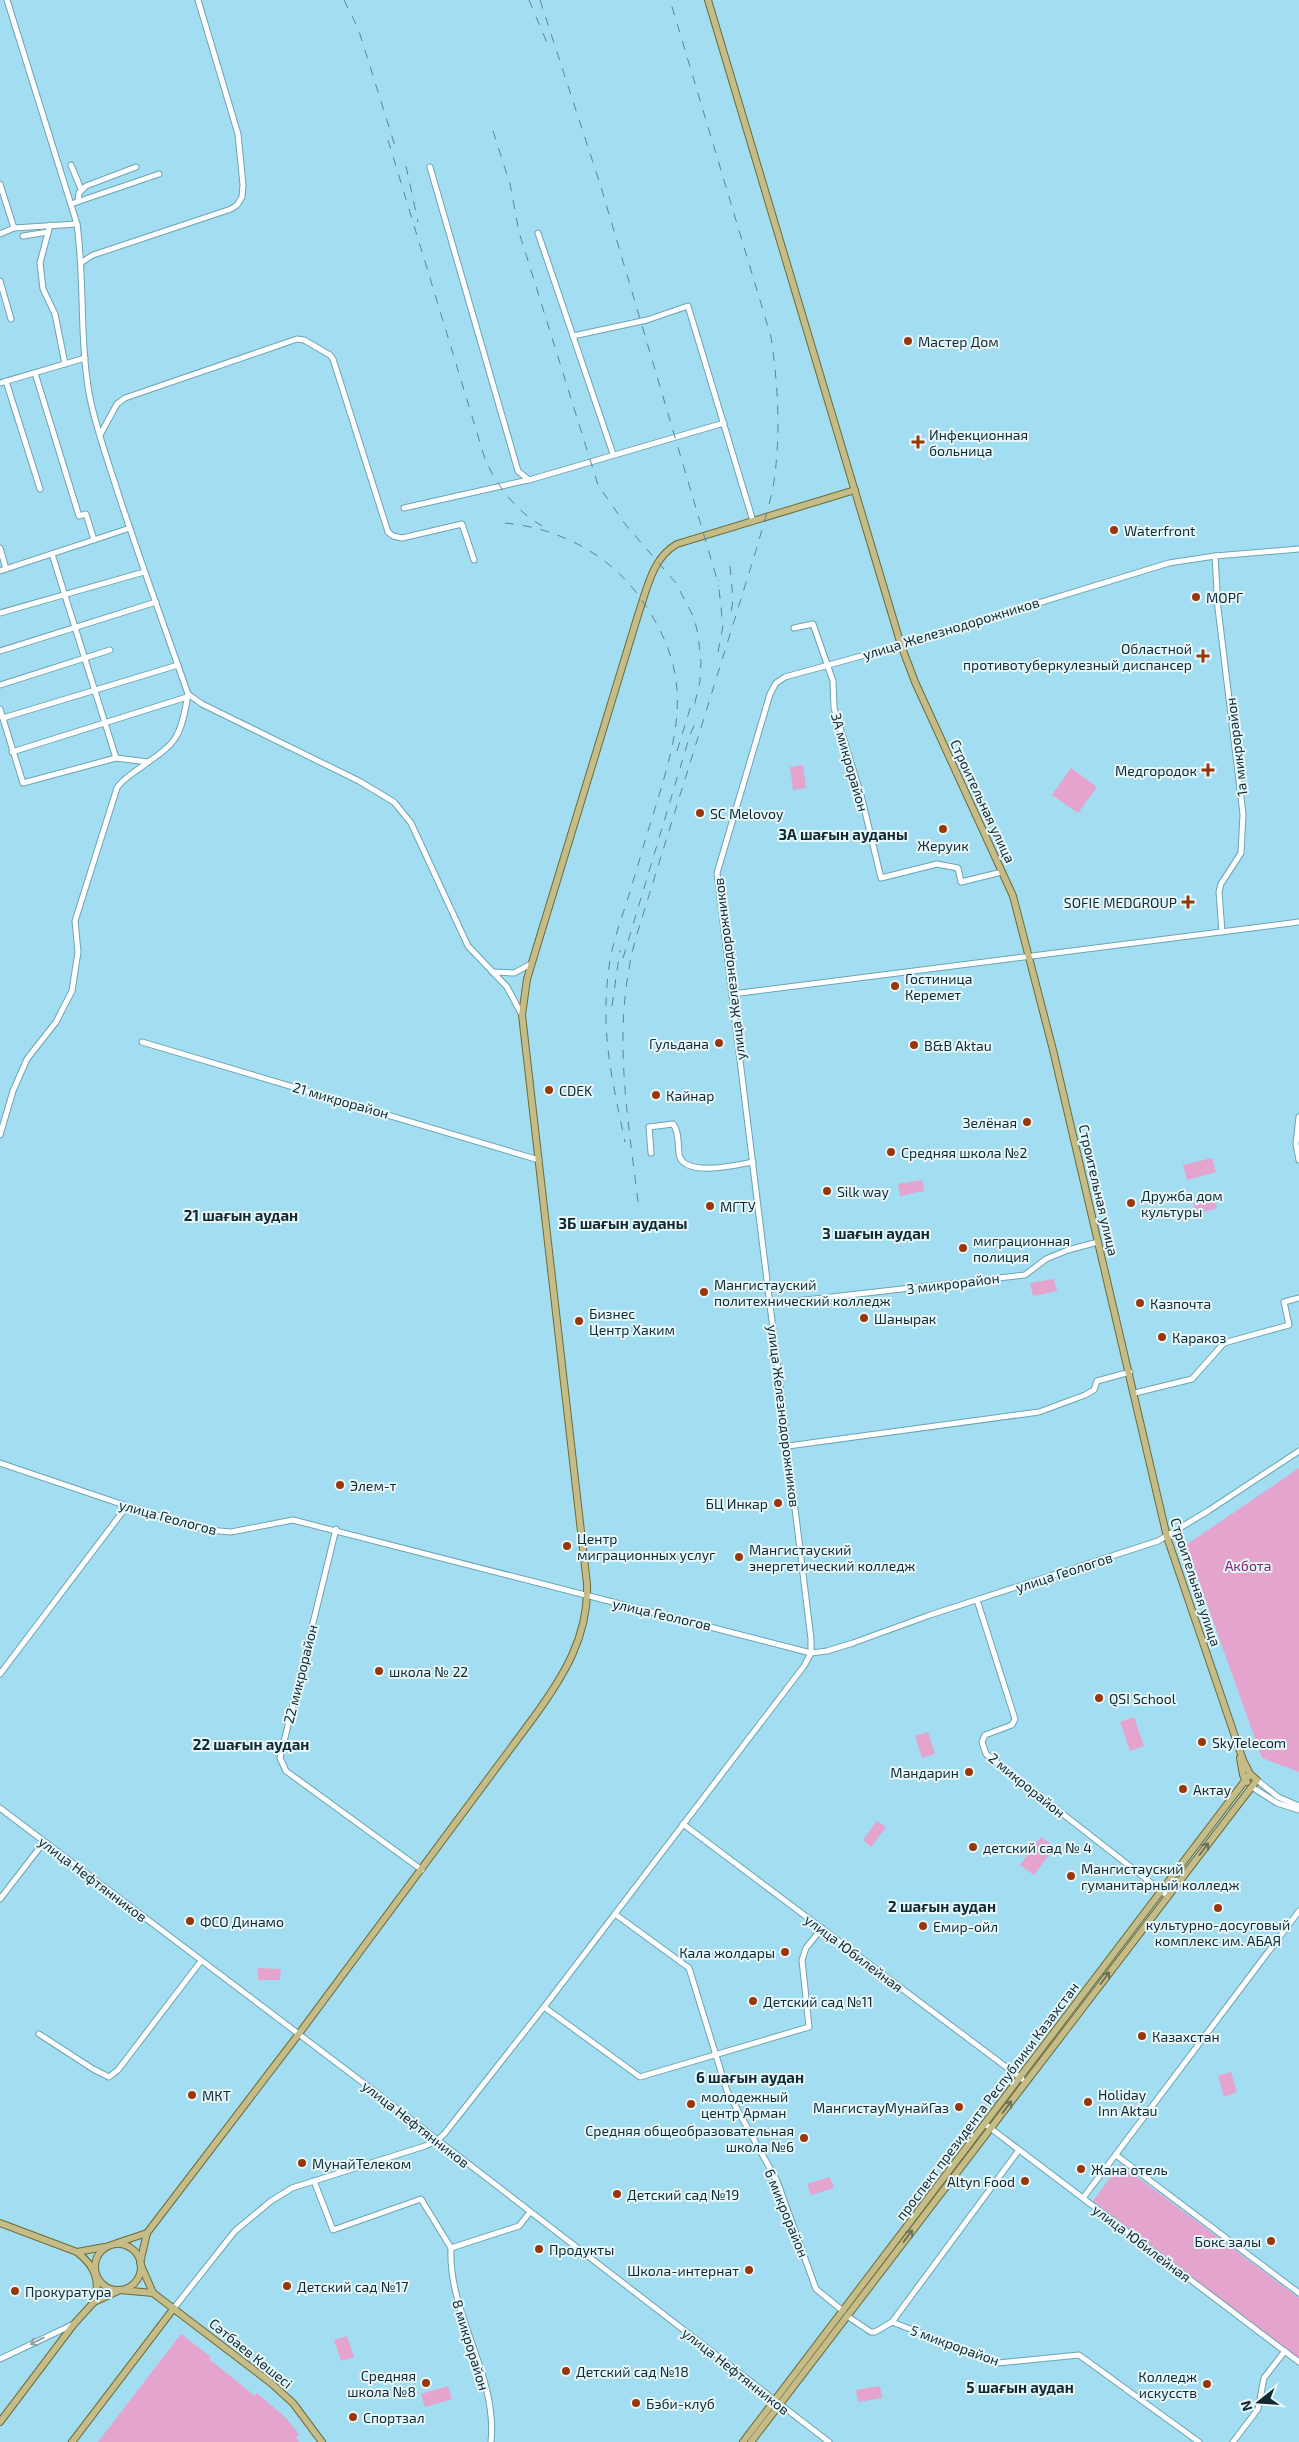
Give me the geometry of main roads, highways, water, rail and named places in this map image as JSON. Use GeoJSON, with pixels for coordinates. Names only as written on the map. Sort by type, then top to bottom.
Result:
{"type":"FeatureCollection","features":[{"type":"Feature","properties":{"kind":"main road","name":"Строительная улица"},"geometry":{"type":"LineString","coordinates":[[708,0],[901,645],[915,682],[1013,896],[1030,956],[1130,1372],[1167,1537],[1241,1752],[1250,1774],[1257,1780]]}},
{"type":"Feature","properties":{"kind":"main road"},"geometry":{"type":"LineString","coordinates":[[0,2422],[74,2324],[94,2302],[134,2284],[138,2278],[147,2233],[422,1870],[567,1671],[578,1643],[587,1597],[522,1015],[526,979],[635,624],[658,561],[667,550],[677,544],[855,490]]}},
{"type":"Feature","properties":{"kind":"main road","name":"Строительная улица"},"geometry":{"type":"LineString","coordinates":[[1241,1752],[1240,1765],[1245,1780]]}},
{"type":"Feature","properties":{"kind":"main road","name":"проспект президента Республики Казахстан"},"geometry":{"type":"LineString","coordinates":[[988,2126],[1020,2078],[1250,1774]]}},
{"type":"Feature","properties":{"kind":"main road"},"geometry":{"type":"LineString","coordinates":[[1245,1780],[1252,1786]]}},
{"type":"Feature","properties":{"kind":"main road","name":"проспект президента Республики Казахстан"},"geometry":{"type":"LineString","coordinates":[[744,2442],[777,2403],[988,2126],[1026,2082],[1257,1780]]}},
{"type":"Feature","properties":{"kind":"main road"},"geometry":{"type":"LineString","coordinates":[[0,2223],[77,2252],[95,2272],[102,2284],[113,2290],[153,2293],[133,2250],[126,2246],[111,2245],[105,2248],[97,2258],[95,2272],[98,2288],[94,2302]]}},
{"type":"Feature","properties":{"kind":"main road"},"geometry":{"type":"LineString","coordinates":[[77,2252],[111,2245],[147,2233]]}},
{"type":"Feature","properties":{"kind":"main road","name":"Сәтбаев Көшесі"},"geometry":{"type":"LineString","coordinates":[[153,2293],[246,2362],[293,2403],[322,2442]]}},
{"type":"Feature","properties":{"kind":"main road"},"geometry":{"type":"LineString","coordinates":[[72,2442],[174,2308]]}},
{"type":"Feature","properties":{"kind":"main road","name":"проспект президента Республики Казахстан"},"geometry":{"type":"LineString","coordinates":[[751,2442],[777,2403]]}},
{"type":"Feature","properties":{"kind":"railway"},"geometry":{"type":"LineString","coordinates":[[344,0],[358,28],[395,146]]}},
{"type":"Feature","properties":{"kind":"railway"},"geometry":{"type":"LineString","coordinates":[[529,0],[548,45]]}},
{"type":"Feature","properties":{"kind":"railway"},"geometry":{"type":"LineString","coordinates":[[540,0],[601,187],[719,586]]}},
{"type":"Feature","properties":{"kind":"railway"},"geometry":{"type":"LineString","coordinates":[[638,1202],[626,1101],[624,1067],[623,1034],[629,968],[637,934],[767,513],[774,481],[778,427],[777,391],[771,337],[670,0]]}},
{"type":"Feature","properties":{"kind":"railway"},"geometry":{"type":"LineString","coordinates":[[493,131],[510,184],[519,232],[598,485],[625,524],[676,583],[694,618],[701,662],[700,681],[694,707]]}},
{"type":"Feature","properties":{"kind":"railway"},"geometry":{"type":"LineString","coordinates":[[388,140],[485,459],[495,479],[508,497],[524,513],[542,526]]}},
{"type":"Feature","properties":{"kind":"railway"},"geometry":{"type":"LineString","coordinates":[[406,166],[418,222]]}},
{"type":"Feature","properties":{"kind":"railway"},"geometry":{"type":"LineString","coordinates":[[505,523],[523,525],[560,536],[594,553],[609,564],[635,591],[654,620],[667,647],[675,673],[677,699],[676,726],[671,753],[616,934],[609,967],[606,1013],[607,1034],[612,1076],[625,1142]]}},
{"type":"Feature","properties":{"kind":"railway"},"geometry":{"type":"LineString","coordinates":[[730,566],[733,599],[731,614]]}},
{"type":"Feature","properties":{"kind":"railway"},"geometry":{"type":"LineString","coordinates":[[718,580],[723,626],[718,652]]}},
{"type":"Feature","properties":{"kind":"railway"},"geometry":{"type":"LineString","coordinates":[[677,751],[693,699]]}},
{"type":"Feature","properties":{"kind":"railway"},"geometry":{"type":"LineString","coordinates":[[623,958],[690,735],[698,717]]}},
{"type":"Feature","properties":{"kind":"railway"},"geometry":{"type":"LineString","coordinates":[[612,1006],[620,950]]}},
{"type":"Feature","properties":{"kind":"place","name":"Мастер Дом"},"geometry":{"type":"Point","coordinates":[908,341]}},
{"type":"Feature","properties":{"kind":"place","name":"Инфекционная больница"},"geometry":{"type":"Point","coordinates":[918,442]}},
{"type":"Feature","properties":{"kind":"place","name":"Waterfront"},"geometry":{"type":"Point","coordinates":[1114,530]}},
{"type":"Feature","properties":{"kind":"place","name":"МОРГ"},"geometry":{"type":"Point","coordinates":[1196,597]}},
{"type":"Feature","properties":{"kind":"place","name":"Областной противотуберкулезный диспансер"},"geometry":{"type":"Point","coordinates":[1203,656]}},
{"type":"Feature","properties":{"kind":"place","name":"Медгородок"},"geometry":{"type":"Point","coordinates":[1208,770]}},
{"type":"Feature","properties":{"kind":"place","name":"SC Melovoy"},"geometry":{"type":"Point","coordinates":[700,813]}},
{"type":"Feature","properties":{"kind":"place","name":"Жеруик"},"geometry":{"type":"Point","coordinates":[943,829]}},
{"type":"Feature","properties":{"kind":"place","name":"SOFIE MEDGROUP"},"geometry":{"type":"Point","coordinates":[1188,902]}},
{"type":"Feature","properties":{"kind":"place","name":"Гостиница Керемет"},"geometry":{"type":"Point","coordinates":[895,986]}},
{"type":"Feature","properties":{"kind":"place","name":"Гульдана"},"geometry":{"type":"Point","coordinates":[719,1043]}},
{"type":"Feature","properties":{"kind":"place","name":"B&B Aktau"},"geometry":{"type":"Point","coordinates":[914,1045]}},
{"type":"Feature","properties":{"kind":"place","name":"CDEK"},"geometry":{"type":"Point","coordinates":[549,1090]}},
{"type":"Feature","properties":{"kind":"place","name":"Кайнар"},"geometry":{"type":"Point","coordinates":[656,1095]}},
{"type":"Feature","properties":{"kind":"place","name":"Зелёная"},"geometry":{"type":"Point","coordinates":[1027,1122]}},
{"type":"Feature","properties":{"kind":"place","name":"Средняя школа №2"},"geometry":{"type":"Point","coordinates":[891,1152]}},
{"type":"Feature","properties":{"kind":"place","name":"Silk way"},"geometry":{"type":"Point","coordinates":[827,1191]}},
{"type":"Feature","properties":{"kind":"place","name":"Дружба дом культуры"},"geometry":{"type":"Point","coordinates":[1131,1203]}},
{"type":"Feature","properties":{"kind":"place","name":"МГТУ"},"geometry":{"type":"Point","coordinates":[710,1206]}},
{"type":"Feature","properties":{"kind":"place","name":"миграционная полиция"},"geometry":{"type":"Point","coordinates":[963,1248]}},
{"type":"Feature","properties":{"kind":"place","name":"Мангистауский политехнический колледж"},"geometry":{"type":"Point","coordinates":[704,1292]}},
{"type":"Feature","properties":{"kind":"place","name":"Казпочта"},"geometry":{"type":"Point","coordinates":[1140,1303]}},
{"type":"Feature","properties":{"kind":"place","name":"Шанырак"},"geometry":{"type":"Point","coordinates":[864,1318]}},
{"type":"Feature","properties":{"kind":"place","name":"Бизнес Центр Хаким"},"geometry":{"type":"Point","coordinates":[579,1321]}},
{"type":"Feature","properties":{"kind":"place","name":"Каракоз"},"geometry":{"type":"Point","coordinates":[1162,1337]}},
{"type":"Feature","properties":{"kind":"place","name":"Элем-т"},"geometry":{"type":"Point","coordinates":[340,1485]}},
{"type":"Feature","properties":{"kind":"place","name":"БЦ Инкар"},"geometry":{"type":"Point","coordinates":[778,1503]}},
{"type":"Feature","properties":{"kind":"place","name":"Центр миграционных услуг"},"geometry":{"type":"Point","coordinates":[567,1546]}},
{"type":"Feature","properties":{"kind":"place","name":"Мангистауский энергетический колледж"},"geometry":{"type":"Point","coordinates":[739,1557]}},
{"type":"Feature","properties":{"kind":"place","name":"школа № 22"},"geometry":{"type":"Point","coordinates":[379,1671]}},
{"type":"Feature","properties":{"kind":"place","name":"QSI School"},"geometry":{"type":"Point","coordinates":[1099,1698]}},
{"type":"Feature","properties":{"kind":"place","name":"SkyTelecom"},"geometry":{"type":"Point","coordinates":[1202,1742]}},
{"type":"Feature","properties":{"kind":"place","name":"Мандарин"},"geometry":{"type":"Point","coordinates":[969,1772]}},
{"type":"Feature","properties":{"kind":"place","name":"Актау"},"geometry":{"type":"Point","coordinates":[1183,1789]}},
{"type":"Feature","properties":{"kind":"place","name":"детский сад № 4"},"geometry":{"type":"Point","coordinates":[973,1847]}},
{"type":"Feature","properties":{"kind":"place","name":"Мангистауский гуманитарный колледж"},"geometry":{"type":"Point","coordinates":[1071,1876]}},
{"type":"Feature","properties":{"kind":"place","name":"культурно-досуговый комплекс им. АБАЯ"},"geometry":{"type":"Point","coordinates":[1218,1908]}},
{"type":"Feature","properties":{"kind":"place","name":"ФСО Динамо"},"geometry":{"type":"Point","coordinates":[190,1921]}},
{"type":"Feature","properties":{"kind":"place","name":"Емир-ойл"},"geometry":{"type":"Point","coordinates":[923,1926]}},
{"type":"Feature","properties":{"kind":"place","name":"Кала жолдары"},"geometry":{"type":"Point","coordinates":[785,1952]}},
{"type":"Feature","properties":{"kind":"place","name":"Детский сад №11"},"geometry":{"type":"Point","coordinates":[753,2001]}},
{"type":"Feature","properties":{"kind":"place","name":"Казахстан"},"geometry":{"type":"Point","coordinates":[1142,2036]}},
{"type":"Feature","properties":{"kind":"place","name":"МКТ"},"geometry":{"type":"Point","coordinates":[192,2095]}},
{"type":"Feature","properties":{"kind":"place","name":"Holiday Inn Aktau"},"geometry":{"type":"Point","coordinates":[1088,2102]}},
{"type":"Feature","properties":{"kind":"place","name":"молодежный центр Арман"},"geometry":{"type":"Point","coordinates":[691,2104]}},
{"type":"Feature","properties":{"kind":"place","name":"МангистауМунайГаз"},"geometry":{"type":"Point","coordinates":[959,2107]}},
{"type":"Feature","properties":{"kind":"place","name":"Средняя общеобразовательная школа №6"},"geometry":{"type":"Point","coordinates":[804,2138]}},
{"type":"Feature","properties":{"kind":"place","name":"МунайТелеком"},"geometry":{"type":"Point","coordinates":[302,2163]}},
{"type":"Feature","properties":{"kind":"place","name":"Жана отель"},"geometry":{"type":"Point","coordinates":[1081,2169]}},
{"type":"Feature","properties":{"kind":"place","name":"Altyn Food"},"geometry":{"type":"Point","coordinates":[1025,2181]}},
{"type":"Feature","properties":{"kind":"place","name":"Детский сад №19"},"geometry":{"type":"Point","coordinates":[617,2194]}},
{"type":"Feature","properties":{"kind":"place","name":"Бокс залы"},"geometry":{"type":"Point","coordinates":[1271,2241]}},
{"type":"Feature","properties":{"kind":"place","name":"Продукты"},"geometry":{"type":"Point","coordinates":[539,2249]}},
{"type":"Feature","properties":{"kind":"place","name":"Школа-интернат"},"geometry":{"type":"Point","coordinates":[749,2270]}},
{"type":"Feature","properties":{"kind":"place","name":"Детский сад №17"},"geometry":{"type":"Point","coordinates":[287,2286]}},
{"type":"Feature","properties":{"kind":"place","name":"Прокуратура"},"geometry":{"type":"Point","coordinates":[15,2291]}},
{"type":"Feature","properties":{"kind":"place","name":"Детский сад №18"},"geometry":{"type":"Point","coordinates":[566,2371]}},
{"type":"Feature","properties":{"kind":"place","name":"Средняя школа №8"},"geometry":{"type":"Point","coordinates":[426,2383]}},
{"type":"Feature","properties":{"kind":"place","name":"Колледж искусств"},"geometry":{"type":"Point","coordinates":[1207,2384]}},
{"type":"Feature","properties":{"kind":"place","name":"Бэби-клуб"},"geometry":{"type":"Point","coordinates":[636,2403]}},
{"type":"Feature","properties":{"kind":"place","name":"Спортзал"},"geometry":{"type":"Point","coordinates":[353,2417]}},
{"type":"Feature","properties":{"kind":"district","name":"3А шағын ауданы"},"geometry":{"type":"Point","coordinates":[843,834]}},
{"type":"Feature","properties":{"kind":"district","name":"21 шағын аудан"},"geometry":{"type":"Point","coordinates":[241,1215]}},
{"type":"Feature","properties":{"kind":"district","name":"3Б шағын ауданы"},"geometry":{"type":"Point","coordinates":[623,1223]}},
{"type":"Feature","properties":{"kind":"district","name":"3 шағын аудан"},"geometry":{"type":"Point","coordinates":[876,1233]}},
{"type":"Feature","properties":{"kind":"district","name":"22 шағын аудан"},"geometry":{"type":"Point","coordinates":[251,1744]}},
{"type":"Feature","properties":{"kind":"district","name":"2 шағын аудан"},"geometry":{"type":"Point","coordinates":[942,1906]}},
{"type":"Feature","properties":{"kind":"district","name":"6 шағын аудан"},"geometry":{"type":"Point","coordinates":[750,2077]}},
{"type":"Feature","properties":{"kind":"district","name":"5 шағын аудан"},"geometry":{"type":"Point","coordinates":[1020,2387]}},
{"type":"Feature","properties":{"kind":"park label","name":"Акбота"},"geometry":{"type":"Point","coordinates":[1248,1565]}}]}
